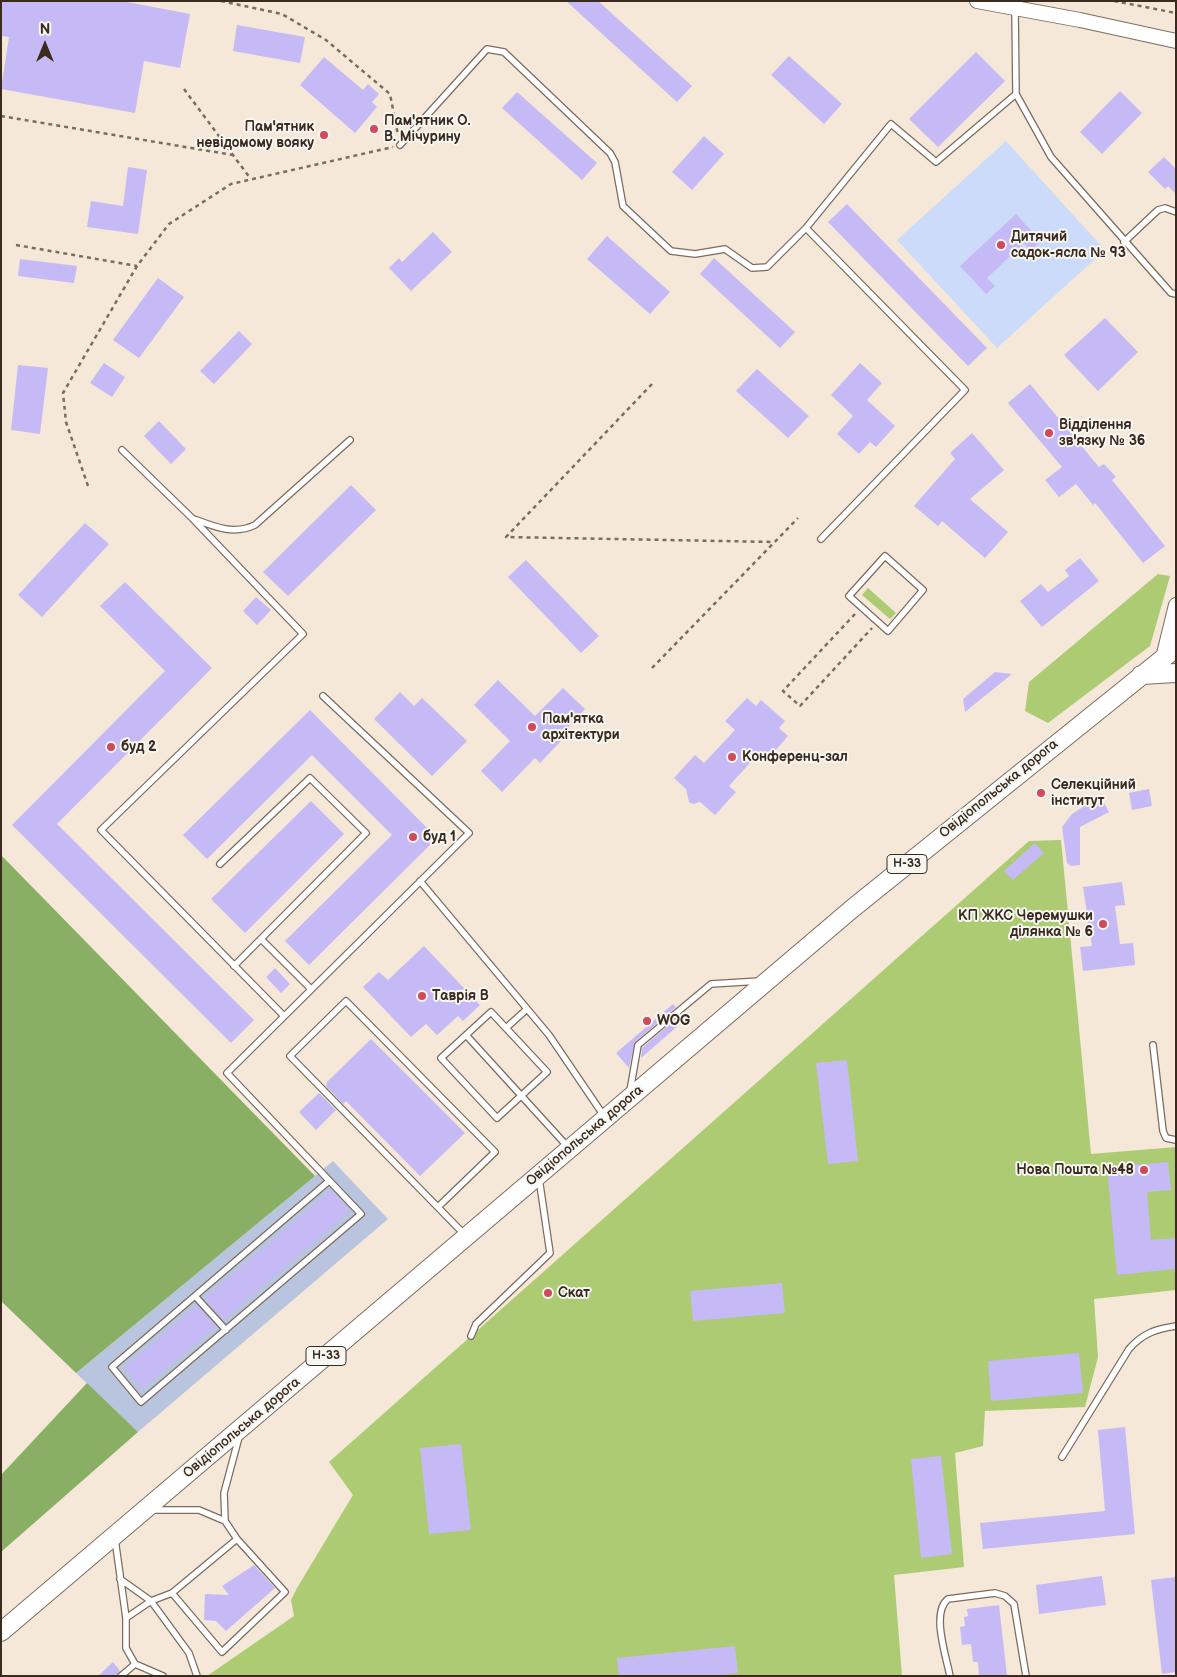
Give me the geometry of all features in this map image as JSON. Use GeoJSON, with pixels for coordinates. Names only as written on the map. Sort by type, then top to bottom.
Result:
{"type":"FeatureCollection","features":[{"type":"Feature","properties":{"kind":"main road","name":"Овідіопольська дорога"},"geometry":{"type":"LineString","coordinates":[[1,1632],[853,908],[1140,675],[1170,653]]}},
{"type":"Feature","properties":{"kind":"main road"},"geometry":{"type":"LineString","coordinates":[[1140,675],[1176,673]]}},
{"type":"Feature","properties":{"kind":"street"},"geometry":{"type":"LineString","coordinates":[[977,1],[1176,41]]}},
{"type":"Feature","properties":{"kind":"street"},"geometry":{"type":"LineString","coordinates":[[1170,653],[1176,605]]}},
{"type":"Feature","properties":{"kind":"lane"},"geometry":{"type":"LineString","coordinates":[[1015,8],[1016,94],[1051,157],[1124,242],[1171,293],[1176,294]]}},
{"type":"Feature","properties":{"kind":"lane"},"geometry":{"type":"LineString","coordinates":[[400,145],[488,49],[504,52],[610,153],[615,162],[623,206],[671,251],[695,254],[725,249],[752,268],[760,269],[768,267],[806,228],[891,124],[936,162],[1016,94]]}},
{"type":"Feature","properties":{"kind":"lane"},"geometry":{"type":"LineString","coordinates":[[1124,242],[1158,210],[1173,209],[1176,212]]}},
{"type":"Feature","properties":{"kind":"lane"},"geometry":{"type":"LineString","coordinates":[[806,228],[965,390],[821,539]]}},
{"type":"Feature","properties":{"kind":"lane"},"geometry":{"type":"LineString","coordinates":[[192,518],[221,529],[235,530],[250,527],[350,440]]}},
{"type":"Feature","properties":{"kind":"lane"},"geometry":{"type":"LineString","coordinates":[[122,450],[192,518],[303,634],[101,830],[284,1016]]}},
{"type":"Feature","properties":{"kind":"lane"},"geometry":{"type":"LineString","coordinates":[[885,556],[923,590],[888,631],[878,622],[849,596],[885,556]]}},
{"type":"Feature","properties":{"kind":"lane"},"geometry":{"type":"LineString","coordinates":[[323,696],[469,833],[226,1073],[361,1214],[141,1402],[112,1367],[329,1181]]}},
{"type":"Feature","properties":{"kind":"lane"},"geometry":{"type":"LineString","coordinates":[[220,864],[310,778],[366,833],[234,966]]}},
{"type":"Feature","properties":{"kind":"lane"},"geometry":{"type":"LineString","coordinates":[[420,881],[549,1035],[606,1118]]}},
{"type":"Feature","properties":{"kind":"lane"},"geometry":{"type":"LineString","coordinates":[[261,939],[312,989]]}},
{"type":"Feature","properties":{"kind":"lane"},"geometry":{"type":"LineString","coordinates":[[629,1099],[638,1045],[711,984],[768,981]]}},
{"type":"Feature","properties":{"kind":"lane"},"geometry":{"type":"LineString","coordinates":[[438,1207],[495,1152],[346,1001],[290,1056],[438,1207],[467,1236]]}},
{"type":"Feature","properties":{"kind":"lane"},"geometry":{"type":"LineString","coordinates":[[506,1028],[527,1009]]}},
{"type":"Feature","properties":{"kind":"lane"},"geometry":{"type":"LineString","coordinates":[[491,1012],[506,1028],[547,1072],[497,1118],[441,1058],[491,1012]]}},
{"type":"Feature","properties":{"kind":"lane"},"geometry":{"type":"LineString","coordinates":[[466,1035],[569,1149]]}},
{"type":"Feature","properties":{"kind":"lane"},"geometry":{"type":"LineString","coordinates":[[1153,1045],[1163,1131],[1166,1138],[1176,1140]]}},
{"type":"Feature","properties":{"kind":"lane"},"geometry":{"type":"LineString","coordinates":[[471,1336],[476,1324],[550,1253],[538,1176]]}},
{"type":"Feature","properties":{"kind":"lane"},"geometry":{"type":"LineString","coordinates":[[195,1296],[226,1330]]}},
{"type":"Feature","properties":{"kind":"lane"},"geometry":{"type":"LineString","coordinates":[[1062,1456],[1130,1349],[1139,1338],[1155,1329],[1176,1326]]}},
{"type":"Feature","properties":{"kind":"lane"},"geometry":{"type":"LineString","coordinates":[[172,1593],[222,1652],[286,1592],[237,1540],[225,1521],[224,1494],[241,1429]]}},
{"type":"Feature","properties":{"kind":"lane"},"geometry":{"type":"LineString","coordinates":[[146,1510],[199,1510],[225,1521]]}},
{"type":"Feature","properties":{"kind":"lane"},"geometry":{"type":"LineString","coordinates":[[114,1537],[126,1618],[126,1648],[135,1664],[163,1676]]}},
{"type":"Feature","properties":{"kind":"lane"},"geometry":{"type":"LineString","coordinates":[[126,1618],[151,1601],[172,1593],[237,1540]]}},
{"type":"Feature","properties":{"kind":"lane"},"geometry":{"type":"LineString","coordinates":[[120,1578],[151,1601],[189,1653],[197,1676]]}},
{"type":"Feature","properties":{"kind":"lane"},"geometry":{"type":"LineString","coordinates":[[950,1676],[939,1616],[942,1604],[948,1599],[995,1593],[1005,1596],[1014,1604],[1026,1676]]}},
{"type":"Feature","properties":{"kind":"lane"},"geometry":{"type":"LineString","coordinates":[[122,1676],[135,1664]]}},
{"type":"Feature","properties":{"kind":"path"},"geometry":{"type":"LineString","coordinates":[[88,486],[66,422],[63,393],[137,266],[169,224],[231,184],[400,145],[390,94],[326,40],[282,14],[220,1]]}},
{"type":"Feature","properties":{"kind":"path"},"geometry":{"type":"LineString","coordinates":[[1114,1],[1176,13]]}},
{"type":"Feature","properties":{"kind":"path"},"geometry":{"type":"LineString","coordinates":[[184,89],[250,179]]}},
{"type":"Feature","properties":{"kind":"path"},"geometry":{"type":"LineString","coordinates":[[1,116],[233,155]]}},
{"type":"Feature","properties":{"kind":"path"},"geometry":{"type":"LineString","coordinates":[[16,245],[137,266]]}},
{"type":"Feature","properties":{"kind":"path"},"geometry":{"type":"LineString","coordinates":[[652,384],[506,537],[774,542]]}},
{"type":"Feature","properties":{"kind":"path"},"geometry":{"type":"LineString","coordinates":[[652,668],[798,518]]}},
{"type":"Feature","properties":{"kind":"path"},"geometry":{"type":"LineString","coordinates":[[861,607],[783,691],[800,706],[878,622]]}},
{"type":"Feature","properties":{"kind":"shaded area","name":"Дитячий садок-ясла № 93"},"geometry":{"type":"Polygon","coordinates":[[[1006,141],[1105,250],[997,348],[897,240],[1006,141]]]}},
{"type":"Feature","properties":{"kind":"shaded area"},"geometry":{"type":"Polygon","coordinates":[[[333,1161],[388,1219],[138,1432],[76,1373],[333,1161]]]}},
{"type":"Feature","properties":{"kind":"green space"},"geometry":{"type":"Polygon","coordinates":[[[1158,574],[1170,576],[1150,646],[1048,723],[1025,711],[1029,682],[1158,574]]]}},
{"type":"Feature","properties":{"kind":"green space"},"geometry":{"type":"Polygon","coordinates":[[[868,588],[896,613],[890,619],[862,595],[868,588]]]}},
{"type":"Feature","properties":{"kind":"green space"},"geometry":{"type":"Polygon","coordinates":[[[1061,840],[1091,1154],[1176,1147],[1176,1290],[1094,1299],[1098,1357],[1085,1407],[985,1411],[983,1446],[955,1453],[964,1567],[894,1575],[902,1676],[207,1676],[294,1616],[291,1600],[353,1495],[329,1462],[1029,841],[1061,840]]]}},
{"type":"Feature","properties":{"kind":"green space"},"geometry":{"type":"Polygon","coordinates":[[[1,855],[315,1176],[76,1373],[1,1301],[1,855]]]}},
{"type":"Feature","properties":{"kind":"green space"},"geometry":{"type":"Polygon","coordinates":[[[87,1383],[138,1432],[1,1552],[1,1475],[87,1383]]]}},
{"type":"Feature","properties":{"kind":"building"},"geometry":{"type":"Polygon","coordinates":[[[1,1],[122,1],[190,14],[180,68],[144,61],[135,113],[1,89],[9,37],[1,36],[1,1]]]}},
{"type":"Feature","properties":{"kind":"building"},"geometry":{"type":"Polygon","coordinates":[[[566,1],[598,1],[692,86],[677,102],[566,1]]]}},
{"type":"Feature","properties":{"kind":"building"},"geometry":{"type":"Polygon","coordinates":[[[237,25],[305,37],[300,63],[233,51],[237,25]]]}},
{"type":"Feature","properties":{"kind":"building"},"geometry":{"type":"Polygon","coordinates":[[[976,52],[1005,81],[938,147],[909,119],[976,52]]]}},
{"type":"Feature","properties":{"kind":"building"},"geometry":{"type":"Polygon","coordinates":[[[789,56],[842,104],[824,124],[771,75],[789,56]]]}},
{"type":"Feature","properties":{"kind":"building"},"geometry":{"type":"Polygon","coordinates":[[[324,57],[363,90],[368,84],[379,94],[372,102],[377,107],[355,133],[300,85],[324,57]]]}},
{"type":"Feature","properties":{"kind":"building"},"geometry":{"type":"Polygon","coordinates":[[[1120,91],[1142,113],[1102,154],[1080,132],[1120,91]]]}},
{"type":"Feature","properties":{"kind":"building"},"geometry":{"type":"Polygon","coordinates":[[[517,92],[597,163],[582,180],[502,108],[517,92]]]}},
{"type":"Feature","properties":{"kind":"building"},"geometry":{"type":"Polygon","coordinates":[[[704,136],[724,154],[692,190],[672,172],[704,136]]]}},
{"type":"Feature","properties":{"kind":"building"},"geometry":{"type":"Polygon","coordinates":[[[1164,157],[1176,169],[1176,194],[1168,186],[1165,189],[1148,172],[1164,157]]]}},
{"type":"Feature","properties":{"kind":"building"},"geometry":{"type":"Polygon","coordinates":[[[128,167],[147,170],[138,234],[87,227],[91,201],[123,206],[128,167]]]}},
{"type":"Feature","properties":{"kind":"building"},"geometry":{"type":"Polygon","coordinates":[[[847,204],[987,348],[968,366],[828,222],[847,204]]]}},
{"type":"Feature","properties":{"kind":"building"},"geometry":{"type":"Polygon","coordinates":[[[1016,214],[1041,241],[1031,251],[1024,243],[987,278],[995,286],[986,294],[960,266],[1016,214]]]}},
{"type":"Feature","properties":{"kind":"building"},"geometry":{"type":"Polygon","coordinates":[[[433,232],[452,252],[411,291],[389,268],[399,258],[402,262],[433,232]]]}},
{"type":"Feature","properties":{"kind":"building"},"geometry":{"type":"Polygon","coordinates":[[[607,236],[670,292],[650,314],[587,259],[607,236]]]}},
{"type":"Feature","properties":{"kind":"building"},"geometry":{"type":"Polygon","coordinates":[[[714,258],[795,332],[780,348],[700,274],[714,258]]]}},
{"type":"Feature","properties":{"kind":"building"},"geometry":{"type":"Polygon","coordinates":[[[20,259],[77,266],[74,283],[18,276],[20,259]]]}},
{"type":"Feature","properties":{"kind":"building"},"geometry":{"type":"Polygon","coordinates":[[[158,278],[184,297],[139,358],[113,340],[158,278]]]}},
{"type":"Feature","properties":{"kind":"building"},"geometry":{"type":"Polygon","coordinates":[[[1105,318],[1138,352],[1098,391],[1064,355],[1105,318]]]}},
{"type":"Feature","properties":{"kind":"building"},"geometry":{"type":"Polygon","coordinates":[[[239,331],[252,344],[214,384],[200,371],[239,331]]]}},
{"type":"Feature","properties":{"kind":"building"},"geometry":{"type":"Polygon","coordinates":[[[104,363],[125,377],[112,397],[90,383],[104,363]]]}},
{"type":"Feature","properties":{"kind":"building"},"geometry":{"type":"Polygon","coordinates":[[[860,363],[882,383],[867,400],[895,426],[876,447],[870,442],[859,454],[837,434],[853,416],[831,395],[860,363]]]}},
{"type":"Feature","properties":{"kind":"building"},"geometry":{"type":"Polygon","coordinates":[[[18,365],[48,368],[40,434],[11,430],[18,365]]]}},
{"type":"Feature","properties":{"kind":"building"},"geometry":{"type":"Polygon","coordinates":[[[757,369],[809,416],[788,438],[736,391],[757,369]]]}},
{"type":"Feature","properties":{"kind":"building"},"geometry":{"type":"Polygon","coordinates":[[[1030,384],[1099,467],[1104,464],[1116,477],[1112,480],[1165,546],[1143,563],[1095,503],[1093,505],[1076,484],[1059,497],[1045,480],[1062,467],[1008,403],[1030,384]]]}},
{"type":"Feature","properties":{"kind":"building"},"geometry":{"type":"Polygon","coordinates":[[[159,421],[186,449],[171,464],[144,436],[159,421]]]}},
{"type":"Feature","properties":{"kind":"building"},"geometry":{"type":"Polygon","coordinates":[[[972,433],[1004,470],[970,499],[1008,532],[985,558],[942,521],[938,526],[914,506],[955,459],[950,453],[972,433]]]}},
{"type":"Feature","properties":{"kind":"building"},"geometry":{"type":"Polygon","coordinates":[[[351,485],[376,510],[288,596],[263,572],[351,485]]]}},
{"type":"Feature","properties":{"kind":"building"},"geometry":{"type":"Polygon","coordinates":[[[85,523],[109,544],[42,617],[18,595],[85,523]]]}},
{"type":"Feature","properties":{"kind":"building"},"geometry":{"type":"Polygon","coordinates":[[[1080,558],[1099,581],[1042,627],[1020,601],[1041,584],[1048,592],[1069,576],[1065,570],[1080,558]]]}},
{"type":"Feature","properties":{"kind":"building"},"geometry":{"type":"Polygon","coordinates":[[[526,560],[599,636],[581,653],[508,577],[526,560]]]}},
{"type":"Feature","properties":{"kind":"building","name":"буд 2"},"geometry":{"type":"Polygon","coordinates":[[[125,582],[212,668],[57,824],[254,1020],[231,1043],[12,825],[165,671],[100,606],[125,582]]]}},
{"type":"Feature","properties":{"kind":"building"},"geometry":{"type":"Polygon","coordinates":[[[256,597],[271,610],[257,625],[243,611],[256,597]]]}},
{"type":"Feature","properties":{"kind":"building"},"geometry":{"type":"Polygon","coordinates":[[[995,672],[1012,674],[965,712],[963,699],[995,672]]]}},
{"type":"Feature","properties":{"kind":"building","name":"Пам'ятка архітектури"},"geometry":{"type":"Polygon","coordinates":[[[498,680],[535,716],[563,688],[585,709],[558,738],[561,741],[540,763],[535,758],[502,792],[481,771],[510,741],[474,705],[498,680]]]}},
{"type":"Feature","properties":{"kind":"building"},"geometry":{"type":"Polygon","coordinates":[[[400,692],[414,706],[422,698],[467,741],[432,776],[374,719],[400,692]]]}},
{"type":"Feature","properties":{"kind":"building","name":"Конференц-зал"},"geometry":{"type":"Polygon","coordinates":[[[747,698],[756,706],[761,700],[785,721],[779,728],[788,736],[767,760],[759,753],[729,786],[736,792],[715,815],[700,802],[693,804],[689,802],[686,789],[674,778],[695,755],[704,763],[735,730],[725,721],[747,698]]]}},
{"type":"Feature","properties":{"kind":"building","name":"буд 1"},"geometry":{"type":"Polygon","coordinates":[[[310,710],[437,838],[309,965],[285,941],[392,835],[312,755],[207,859],[183,835],[310,710]]]}},
{"type":"Feature","properties":{"kind":"building"},"geometry":{"type":"Polygon","coordinates":[[[1149,789],[1152,806],[1132,810],[1129,793],[1149,789]]]}},
{"type":"Feature","properties":{"kind":"building"},"geometry":{"type":"Polygon","coordinates":[[[1100,796],[1109,812],[1080,827],[1080,865],[1071,866],[1067,863],[1062,827],[1072,814],[1100,796]]]}},
{"type":"Feature","properties":{"kind":"building"},"geometry":{"type":"Polygon","coordinates":[[[311,801],[344,834],[245,933],[211,899],[311,801]]]}},
{"type":"Feature","properties":{"kind":"building"},"geometry":{"type":"Polygon","coordinates":[[[1035,843],[1044,853],[1013,880],[1004,871],[1035,843]]]}},
{"type":"Feature","properties":{"kind":"building","name":"КП ЖКС Черемушки ділянка № 6"},"geometry":{"type":"Polygon","coordinates":[[[1122,882],[1125,905],[1115,906],[1120,944],[1133,943],[1135,965],[1083,971],[1080,947],[1092,946],[1083,887],[1122,882]]]}},
{"type":"Feature","properties":{"kind":"building","name":"Таврія В"},"geometry":{"type":"Polygon","coordinates":[[[424,946],[480,1005],[463,1021],[458,1016],[437,1035],[426,1024],[411,1037],[363,987],[379,972],[388,980],[424,946]]]}},
{"type":"Feature","properties":{"kind":"building"},"geometry":{"type":"Polygon","coordinates":[[[275,968],[290,984],[281,993],[266,977],[275,968]]]}},
{"type":"Feature","properties":{"kind":"building"},"geometry":{"type":"Polygon","coordinates":[[[673,1004],[676,1007],[635,1042],[629,1068],[616,1053],[673,1004]]]}},
{"type":"Feature","properties":{"kind":"building"},"geometry":{"type":"Polygon","coordinates":[[[682,1014],[686,1019],[641,1058],[642,1048],[682,1014]]]}},
{"type":"Feature","properties":{"kind":"building"},"geometry":{"type":"Polygon","coordinates":[[[371,1039],[465,1133],[420,1176],[346,1101],[343,1104],[326,1086],[327,1082],[371,1039]]]}},
{"type":"Feature","properties":{"kind":"building"},"geometry":{"type":"Polygon","coordinates":[[[847,1060],[858,1161],[828,1164],[816,1063],[847,1060]]]}},
{"type":"Feature","properties":{"kind":"building"},"geometry":{"type":"Polygon","coordinates":[[[319,1093],[336,1110],[316,1130],[299,1112],[319,1093]]]}},
{"type":"Feature","properties":{"kind":"building"},"geometry":{"type":"Polygon","coordinates":[[[1168,1162],[1171,1190],[1147,1192],[1151,1240],[1176,1238],[1176,1269],[1117,1275],[1107,1167],[1168,1162]]]}},
{"type":"Feature","properties":{"kind":"building"},"geometry":{"type":"Polygon","coordinates":[[[331,1190],[350,1211],[223,1320],[205,1298],[331,1190]]]}},
{"type":"Feature","properties":{"kind":"building"},"geometry":{"type":"Polygon","coordinates":[[[782,1283],[785,1313],[693,1321],[690,1291],[782,1283]]]}},
{"type":"Feature","properties":{"kind":"building"},"geometry":{"type":"Polygon","coordinates":[[[197,1305],[216,1326],[142,1389],[124,1368],[197,1305]]]}},
{"type":"Feature","properties":{"kind":"building"},"geometry":{"type":"Polygon","coordinates":[[[1079,1353],[1083,1393],[991,1401],[988,1361],[1079,1353]]]}},
{"type":"Feature","properties":{"kind":"building"},"geometry":{"type":"Polygon","coordinates":[[[1125,1427],[1135,1534],[983,1549],[980,1523],[1105,1511],[1098,1430],[1125,1427]]]}},
{"type":"Feature","properties":{"kind":"building"},"geometry":{"type":"Polygon","coordinates":[[[461,1444],[471,1530],[429,1534],[420,1448],[461,1444]]]}},
{"type":"Feature","properties":{"kind":"building"},"geometry":{"type":"Polygon","coordinates":[[[941,1456],[952,1554],[921,1558],[911,1459],[941,1456]]]}},
{"type":"Feature","properties":{"kind":"building"},"geometry":{"type":"Polygon","coordinates":[[[254,1565],[275,1588],[226,1631],[216,1621],[204,1620],[205,1594],[229,1595],[222,1586],[254,1565]]]}},
{"type":"Feature","properties":{"kind":"building"},"geometry":{"type":"Polygon","coordinates":[[[1102,1576],[1106,1605],[1039,1614],[1036,1585],[1102,1576]]]}},
{"type":"Feature","properties":{"kind":"building"},"geometry":{"type":"Polygon","coordinates":[[[1176,1577],[1176,1672],[1162,1674],[1151,1580],[1176,1577]]]}},
{"type":"Feature","properties":{"kind":"building"},"geometry":{"type":"Polygon","coordinates":[[[999,1605],[1007,1676],[979,1676],[978,1662],[973,1662],[971,1644],[962,1645],[960,1627],[965,1626],[964,1617],[968,1616],[967,1609],[999,1605]]]}},
{"type":"Feature","properties":{"kind":"building"},"geometry":{"type":"Polygon","coordinates":[[[735,1646],[738,1673],[713,1676],[619,1676],[617,1658],[735,1646]]]}},
{"type":"Feature","properties":{"kind":"building"},"geometry":{"type":"Polygon","coordinates":[[[113,1662],[120,1671],[116,1676],[98,1676],[113,1662]]]}},
{"type":"Feature","properties":{"kind":"place","name":"Пам'ятник О. В. Мічурину"},"geometry":{"type":"Point","coordinates":[374,129]}},
{"type":"Feature","properties":{"kind":"place","name":"Пам'ятник невідомому вояку"},"geometry":{"type":"Point","coordinates":[324,135]}},
{"type":"Feature","properties":{"kind":"place","name":"Дитячий садок-ясла № 93"},"geometry":{"type":"Point","coordinates":[1001,245]}},
{"type":"Feature","properties":{"kind":"place","name":"Відділення зв'язку № 36"},"geometry":{"type":"Point","coordinates":[1049,433]}},
{"type":"Feature","properties":{"kind":"place","name":"Пам'ятка архітектури"},"geometry":{"type":"Point","coordinates":[532,727]}},
{"type":"Feature","properties":{"kind":"place","name":"буд 2"},"geometry":{"type":"Point","coordinates":[111,747]}},
{"type":"Feature","properties":{"kind":"place","name":"Конференц-зал"},"geometry":{"type":"Point","coordinates":[732,757]}},
{"type":"Feature","properties":{"kind":"place","name":"Селекційний інститут"},"geometry":{"type":"Point","coordinates":[1041,793]}},
{"type":"Feature","properties":{"kind":"place","name":"буд 1"},"geometry":{"type":"Point","coordinates":[413,837]}},
{"type":"Feature","properties":{"kind":"place","name":"КП ЖКС Черемушки ділянка № 6"},"geometry":{"type":"Point","coordinates":[1103,924]}},
{"type":"Feature","properties":{"kind":"place","name":"Таврія В"},"geometry":{"type":"Point","coordinates":[422,996]}},
{"type":"Feature","properties":{"kind":"place","name":"WOG"},"geometry":{"type":"Point","coordinates":[647,1021]}},
{"type":"Feature","properties":{"kind":"place","name":"Нова Пошта №48"},"geometry":{"type":"Point","coordinates":[1144,1170]}},
{"type":"Feature","properties":{"kind":"place","name":"Скат"},"geometry":{"type":"Point","coordinates":[548,1293]}}]}
